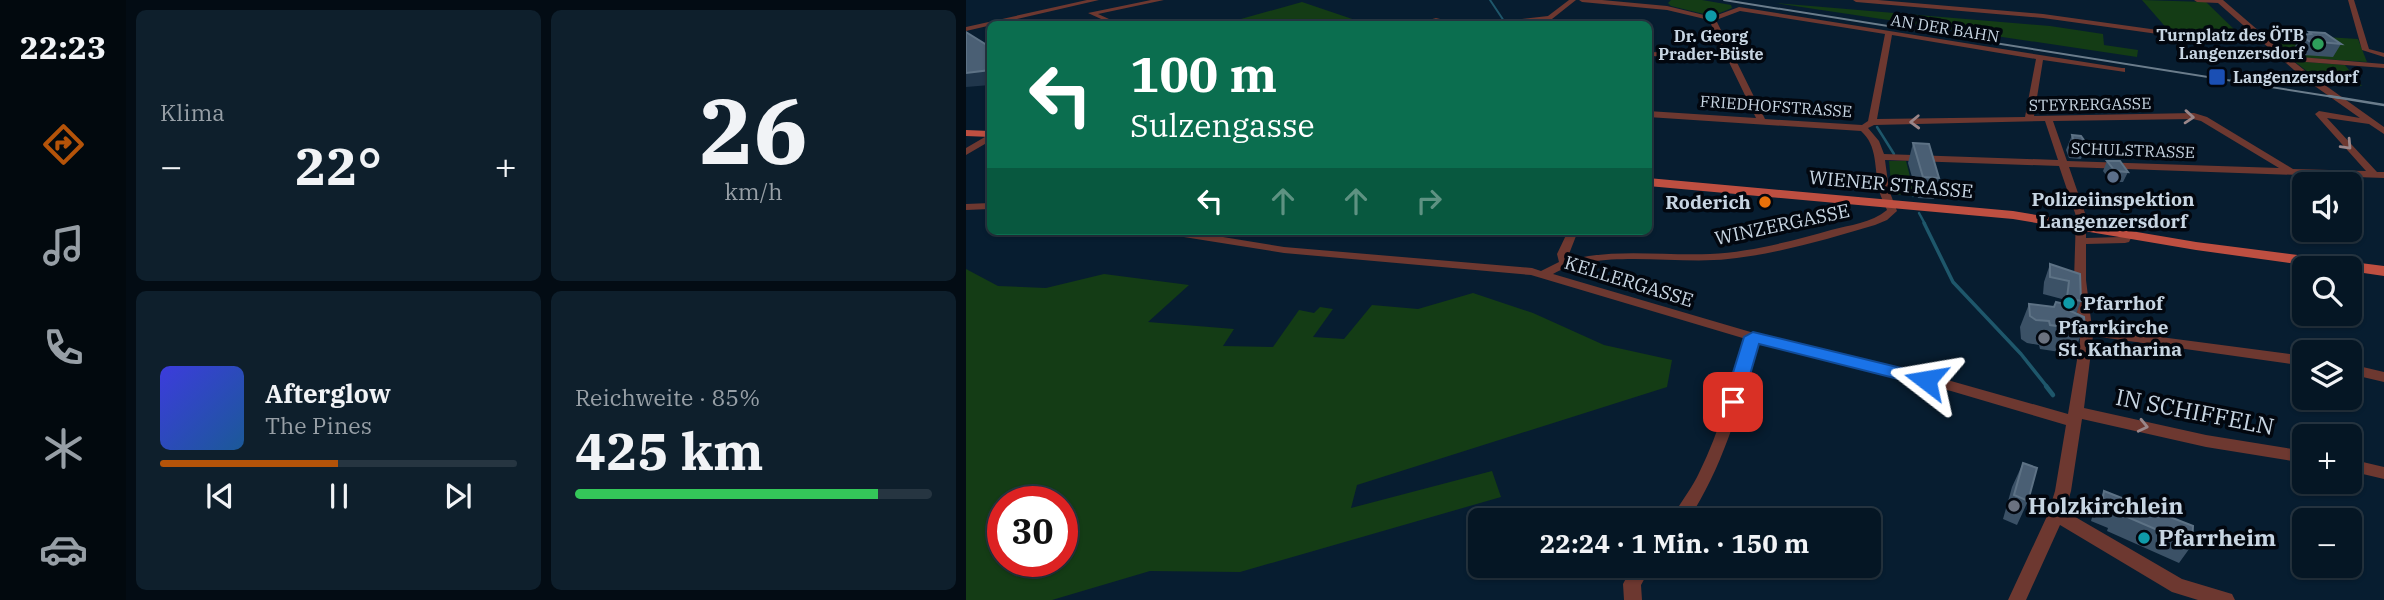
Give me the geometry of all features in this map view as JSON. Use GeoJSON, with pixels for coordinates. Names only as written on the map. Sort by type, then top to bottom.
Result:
{"type":"FeatureCollection","features":[{"type":"Feature","properties":{"kind":"main road"},"geometry":{"type":"LineString","coordinates":[[966,133],[987,136]]}},
{"type":"Feature","properties":{"kind":"main road","name":"WIENER STRASSE"},"geometry":{"type":"LineString","coordinates":[[1652,182],[2013,215],[2081,233],[2128,234],[2196,247],[2384,271]]}},
{"type":"Feature","properties":{"kind":"street"},"geometry":{"type":"LineString","coordinates":[[1004,21],[1072,2],[1096,0]]}},
{"type":"Feature","properties":{"kind":"street"},"geometry":{"type":"LineString","coordinates":[[1092,13],[1161,0]]}},
{"type":"Feature","properties":{"kind":"street"},"geometry":{"type":"LineString","coordinates":[[1524,21],[1550,18],[1573,0]]}},
{"type":"Feature","properties":{"kind":"street"},"geometry":{"type":"LineString","coordinates":[[1582,0],[1657,7],[1712,19],[1760,119]]}},
{"type":"Feature","properties":{"kind":"street"},"geometry":{"type":"LineString","coordinates":[[1657,7],[1663,0]]}},
{"type":"Feature","properties":{"kind":"street"},"geometry":{"type":"LineString","coordinates":[[1856,0],[2052,16],[2165,33]]}},
{"type":"Feature","properties":{"kind":"street"},"geometry":{"type":"LineString","coordinates":[[1993,0],[1996,12]]}},
{"type":"Feature","properties":{"kind":"street"},"geometry":{"type":"LineString","coordinates":[[2197,0],[2220,1],[2285,58],[2384,131]]}},
{"type":"Feature","properties":{"kind":"street"},"geometry":{"type":"LineString","coordinates":[[2341,0],[2351,1],[2366,50],[2384,55]]}},
{"type":"Feature","properties":{"kind":"street"},"geometry":{"type":"LineString","coordinates":[[1072,2],[1110,21]]}},
{"type":"Feature","properties":{"kind":"street","name":"AN DER BAHN"},"geometry":{"type":"LineString","coordinates":[[1712,19],[1739,9],[2122,70]]}},
{"type":"Feature","properties":{"kind":"street"},"geometry":{"type":"LineString","coordinates":[[966,29],[987,26]]}},
{"type":"Feature","properties":{"kind":"street"},"geometry":{"type":"LineString","coordinates":[[1863,128],[1872,122],[1889,33]]}},
{"type":"Feature","properties":{"kind":"street"},"geometry":{"type":"LineString","coordinates":[[1652,54],[1731,55]]}},
{"type":"Feature","properties":{"kind":"street"},"geometry":{"type":"LineString","coordinates":[[2371,65],[2384,55]]}},
{"type":"Feature","properties":{"kind":"street"},"geometry":{"type":"LineString","coordinates":[[2029,119],[2040,58]]}},
{"type":"Feature","properties":{"kind":"street"},"geometry":{"type":"LineString","coordinates":[[2285,58],[2384,66]]}},
{"type":"Feature","properties":{"kind":"street","name":"FRIEDHOFSTRASSE"},"geometry":{"type":"LineString","coordinates":[[1652,114],[1760,119],[1863,128],[1870,134],[1881,157],[1884,190],[1889,202]]}},
{"type":"Feature","properties":{"kind":"street"},"geometry":{"type":"LineString","coordinates":[[2371,122],[2319,114],[2380,175]]}},
{"type":"Feature","properties":{"kind":"street","name":"STEYRERGASSE"},"geometry":{"type":"LineString","coordinates":[[1872,122],[2199,117],[2292,172]]}},
{"type":"Feature","properties":{"kind":"street"},"geometry":{"type":"LineString","coordinates":[[2017,600],[2056,514],[2063,491],[2087,342],[2080,280],[2081,233],[2048,118]]}},
{"type":"Feature","properties":{"kind":"street"},"geometry":{"type":"LineString","coordinates":[[966,152],[987,138]]}},
{"type":"Feature","properties":{"kind":"street","name":"SCHULSTRASSE"},"geometry":{"type":"LineString","coordinates":[[1881,157],[2292,172]]}},
{"type":"Feature","properties":{"kind":"street","name":"SCHULSTRASSE"},"geometry":{"type":"LineString","coordinates":[[2362,174],[2380,175]]}},
{"type":"Feature","properties":{"kind":"street","name":"WINZERGASSE"},"geometry":{"type":"LineString","coordinates":[[1543,275],[1565,263],[1594,259],[1737,254],[1803,241],[1882,218],[1892,211],[1889,202]]}},
{"type":"Feature","properties":{"kind":"street"},"geometry":{"type":"LineString","coordinates":[[966,207],[987,206]]}},
{"type":"Feature","properties":{"kind":"street","name":"KELLERGASSE"},"geometry":{"type":"LineString","coordinates":[[1189,235],[1284,250],[1543,275],[1753,337],[2075,417]]}},
{"type":"Feature","properties":{"kind":"street"},"geometry":{"type":"LineString","coordinates":[[1565,263],[1563,253],[1571,235]]}},
{"type":"Feature","properties":{"kind":"street"},"geometry":{"type":"LineString","coordinates":[[2086,331],[2292,359]]}},
{"type":"Feature","properties":{"kind":"street"},"geometry":{"type":"LineString","coordinates":[[1688,508],[1710,468],[1753,337]]}},
{"type":"Feature","properties":{"kind":"street"},"geometry":{"type":"LineString","coordinates":[[2362,372],[2384,377]]}},
{"type":"Feature","properties":{"kind":"street","name":"IN SCHIFFELN"},"geometry":{"type":"LineString","coordinates":[[2075,417],[2292,455]]}},
{"type":"Feature","properties":{"kind":"street"},"geometry":{"type":"LineString","coordinates":[[2362,468],[2384,473]]}},
{"type":"Feature","properties":{"kind":"street"},"geometry":{"type":"LineString","coordinates":[[2056,514],[2178,586],[2225,600]]}},
{"type":"Feature","properties":{"kind":"street"},"geometry":{"type":"LineString","coordinates":[[1633,600],[1632,584],[1635,578]]}},
{"type":"Feature","properties":{"kind":"green space"},"geometry":{"type":"Polygon","coordinates":[[[1671,0],[1702,0],[1731,5],[1732,8],[1712,16],[1671,6],[1668,3],[1671,0]]]}},
{"type":"Feature","properties":{"kind":"green space"},"geometry":{"type":"Polygon","coordinates":[[[2142,0],[2206,2],[2241,36],[2169,31],[2142,0]]]}},
{"type":"Feature","properties":{"kind":"green space"},"geometry":{"type":"Polygon","coordinates":[[[1302,2],[1358,21],[1234,21],[1302,2]]]}},
{"type":"Feature","properties":{"kind":"green space"},"geometry":{"type":"Polygon","coordinates":[[[1775,3],[2050,26],[2103,34],[2104,45],[2138,50],[2137,57],[1775,3]]]}},
{"type":"Feature","properties":{"kind":"green space","name":"Turnplatz des ÖTB Langenzersdorf"},"geometry":{"type":"Polygon","coordinates":[[[2263,33],[2358,39],[2367,62],[2292,57],[2263,33]]]}},
{"type":"Feature","properties":{"kind":"green space"},"geometry":{"type":"Polygon","coordinates":[[[2294,61],[2345,65],[2362,86],[2318,80],[2294,61]]]}},
{"type":"Feature","properties":{"kind":"green space"},"geometry":{"type":"Polygon","coordinates":[[[1889,161],[1906,161],[1915,196],[1892,194],[1889,161]]]}},
{"type":"Feature","properties":{"kind":"green space"},"geometry":{"type":"Polygon","coordinates":[[[966,269],[998,286],[1046,288],[1104,274],[1189,285],[1148,322],[1234,329],[1223,346],[1273,347],[1299,310],[1314,313],[1320,307],[1333,309],[1313,337],[1344,339],[1372,305],[1418,309],[1473,293],[1533,313],[1604,345],[1672,360],[1667,387],[1357,485],[1351,508],[1492,471],[1501,497],[1240,572],[1150,571],[1052,600],[966,600],[966,269]]]}},
{"type":"Feature","properties":{"kind":"building"},"geometry":{"type":"Polygon","coordinates":[[[966,32],[987,45],[987,70],[966,73],[966,32]]]}},
{"type":"Feature","properties":{"kind":"building"},"geometry":{"type":"Polygon","coordinates":[[[2309,32],[2325,33],[2341,44],[2309,41],[2301,35],[2311,34],[2309,32]]]}},
{"type":"Feature","properties":{"kind":"building"},"geometry":{"type":"Polygon","coordinates":[[[2072,135],[2081,136],[2086,143],[2074,143],[2072,135]]]}},
{"type":"Feature","properties":{"kind":"building"},"geometry":{"type":"Polygon","coordinates":[[[1913,143],[1929,144],[1939,178],[1923,177],[1913,143]]]}},
{"type":"Feature","properties":{"kind":"building"},"geometry":{"type":"Polygon","coordinates":[[[2107,161],[2120,161],[2128,172],[2115,171],[2107,161]]]}},
{"type":"Feature","properties":{"kind":"building"},"geometry":{"type":"Polygon","coordinates":[[[2050,264],[2080,274],[2081,301],[2067,298],[2069,281],[2050,277],[2050,264]]]}},
{"type":"Feature","properties":{"kind":"building"},"geometry":{"type":"Polygon","coordinates":[[[2056,302],[2065,304],[2066,309],[2084,317],[2085,326],[2076,325],[2078,329],[2050,325],[2049,321],[2036,320],[2030,316],[2029,304],[2054,307],[2056,302]]]}},
{"type":"Feature","properties":{"kind":"building"},"geometry":{"type":"Polygon","coordinates":[[[2023,463],[2037,468],[2028,501],[2014,495],[2023,463]]]}},
{"type":"Feature","properties":{"kind":"building"},"geometry":{"type":"Polygon","coordinates":[[[2104,491],[2193,526],[2192,545],[2118,513],[2119,510],[2102,503],[2104,491]]]}},
{"type":"Feature","properties":{"kind":"waterway"},"geometry":{"type":"LineString","coordinates":[[1490,0],[1504,21]]}},
{"type":"Feature","properties":{"kind":"waterway"},"geometry":{"type":"LineString","coordinates":[[1877,127],[1894,154]]}},
{"type":"Feature","properties":{"kind":"waterway"},"geometry":{"type":"LineString","coordinates":[[1911,192],[1913,196]]}},
{"type":"Feature","properties":{"kind":"waterway"},"geometry":{"type":"LineString","coordinates":[[1919,213],[1925,224]]}},
{"type":"Feature","properties":{"kind":"waterway"},"geometry":{"type":"LineString","coordinates":[[1924,223],[1953,282],[2021,354],[2048,388]]}},
{"type":"Feature","properties":{"kind":"waterway"},"geometry":{"type":"LineString","coordinates":[[2046,386],[2053,395]]}},
{"type":"Feature","properties":{"kind":"railway"},"geometry":{"type":"LineString","coordinates":[[1724,0],[2340,98]]}},
{"type":"Feature","properties":{"kind":"railway"},"geometry":{"type":"LineString","coordinates":[[2329,96],[2384,105]]}},
{"type":"Feature","properties":{"kind":"place","name":"Dr. Georg Prader-Büste"},"geometry":{"type":"Point","coordinates":[1711,16]}},
{"type":"Feature","properties":{"kind":"place","name":"Turnplatz des ÖTB Langenzersdorf"},"geometry":{"type":"Point","coordinates":[2318,44]}},
{"type":"Feature","properties":{"kind":"place","name":"Langenzersdorf"},"geometry":{"type":"Point","coordinates":[2217,77]}},
{"type":"Feature","properties":{"kind":"place","name":"Polizeiinspektion Langenzersdorf"},"geometry":{"type":"Point","coordinates":[2113,177]}},
{"type":"Feature","properties":{"kind":"place","name":"Roderich"},"geometry":{"type":"Point","coordinates":[1765,202]}},
{"type":"Feature","properties":{"kind":"place","name":"Pfarrhof"},"geometry":{"type":"Point","coordinates":[2069,303]}},
{"type":"Feature","properties":{"kind":"place","name":"Pfarrkirche St. Katharina"},"geometry":{"type":"Point","coordinates":[2044,338]}},
{"type":"Feature","properties":{"kind":"place","name":"Holzkirchlein"},"geometry":{"type":"Point","coordinates":[2014,506]}},
{"type":"Feature","properties":{"kind":"place","name":"Pfarrheim"},"geometry":{"type":"Point","coordinates":[2144,538]}},
{"type":"Feature","properties":{"kind":"route"},"geometry":{"type":"LineString","coordinates":[[1733,402],[1753,337],[1926,380]]}}]}
